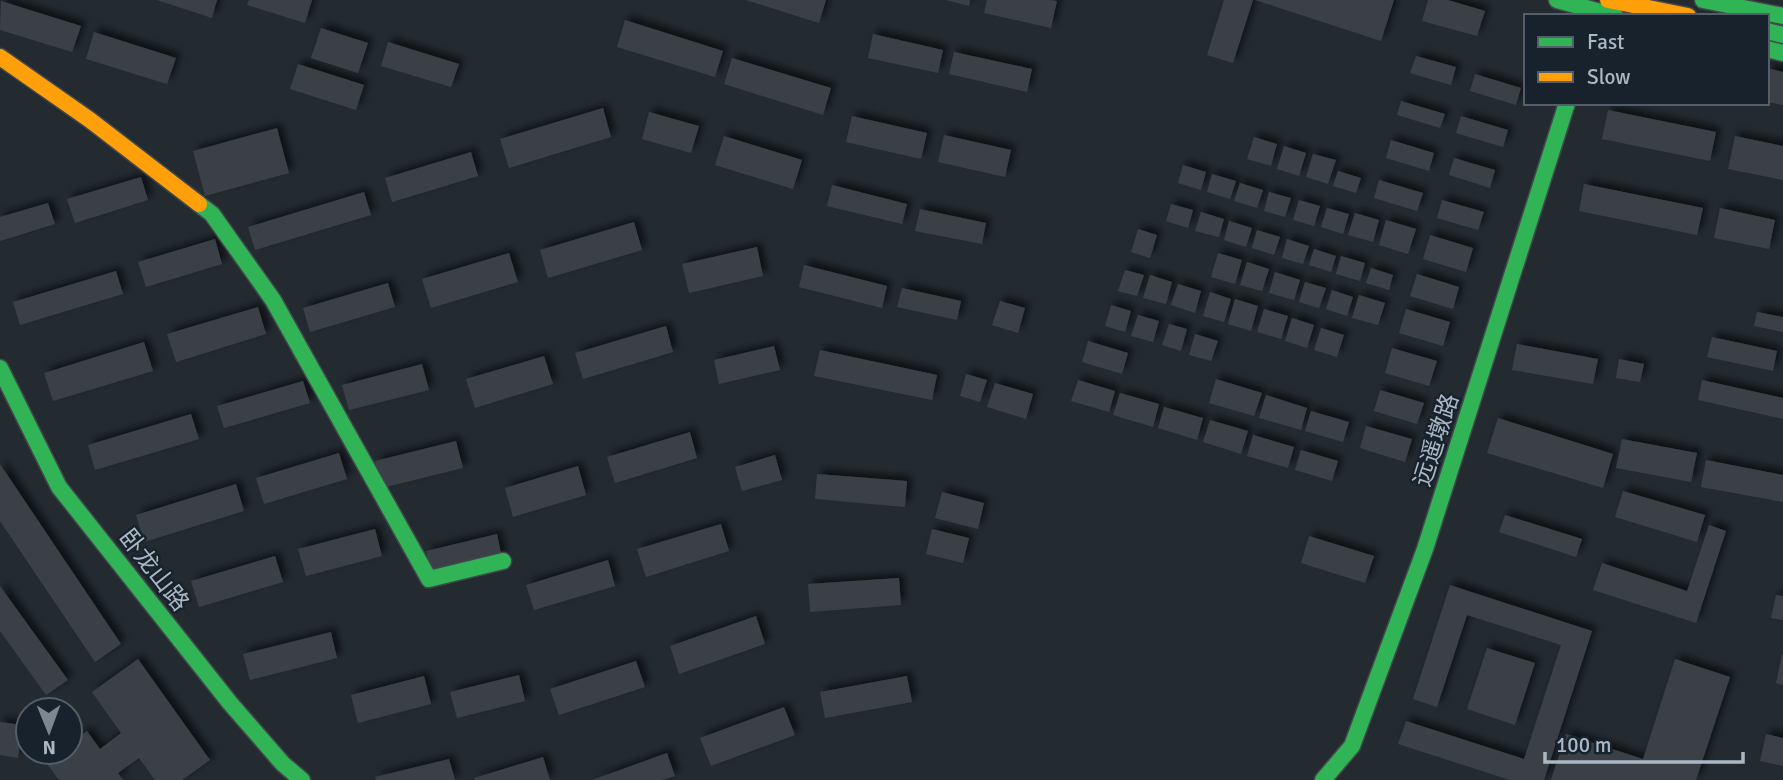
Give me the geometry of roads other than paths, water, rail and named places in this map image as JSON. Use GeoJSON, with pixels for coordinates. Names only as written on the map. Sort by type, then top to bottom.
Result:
{"type":"FeatureCollection","features":[{"type":"Feature","properties":{"kind":"street"},"geometry":{"type":"LineString","coordinates":[[1557,0],[1668,14]]}},
{"type":"Feature","properties":{"kind":"street"},"geometry":{"type":"LineString","coordinates":[[1703,0],[1783,16]]}},
{"type":"Feature","properties":{"kind":"street"},"geometry":{"type":"LineString","coordinates":[[0,57],[90,120],[212,214],[273,300],[429,579],[503,561]]}},
{"type":"Feature","properties":{"kind":"street","name":"远遥墩路"},"geometry":{"type":"LineString","coordinates":[[1324,780],[1352,746],[1425,550],[1566,105]]}},
{"type":"Feature","properties":{"kind":"street","name":"卧龙山路"},"geometry":{"type":"LineString","coordinates":[[0,368],[59,487],[230,703],[283,765],[302,780]]}}]}
